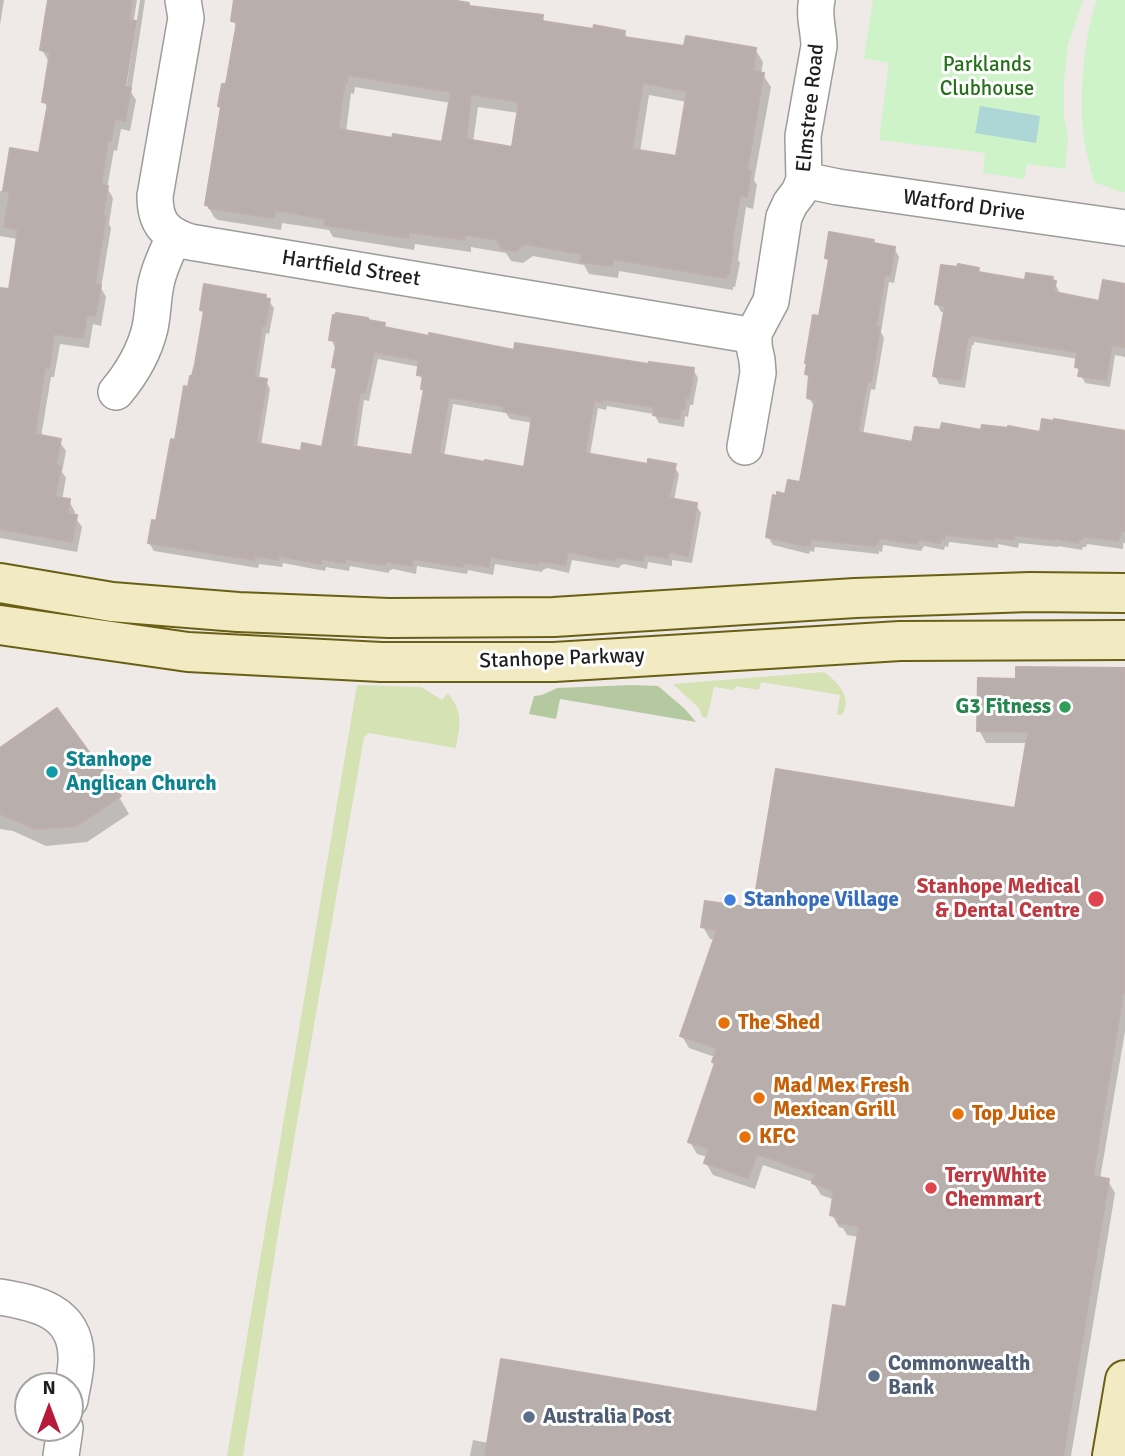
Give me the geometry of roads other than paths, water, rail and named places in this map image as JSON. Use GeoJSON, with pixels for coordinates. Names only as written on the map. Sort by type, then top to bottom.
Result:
{"type":"FeatureCollection","features":[{"type":"Feature","properties":{"kind":"main road","name":"Stanhope Parkway"},"geometry":{"type":"LineString","coordinates":[[0,583],[112,602],[238,612],[389,618],[554,617],[855,598],[1030,592],[1125,593]]}},
{"type":"Feature","properties":{"kind":"main road","name":"Stanhope Parkway"},"geometry":{"type":"LineString","coordinates":[[0,625],[188,652],[381,662],[554,662],[900,641],[1125,640]]}},
{"type":"Feature","properties":{"kind":"main road"},"geometry":{"type":"LineString","coordinates":[[1112,1456],[1125,1380]]}},
{"type":"Feature","properties":{"kind":"street","name":"Elmstree Road"},"geometry":{"type":"LineString","coordinates":[[754,333],[771,301],[784,217],[804,180],[803,136],[819,46],[815,13],[809,1]]}},
{"type":"Feature","properties":{"kind":"street"},"geometry":{"type":"LineString","coordinates":[[116,391],[131,373],[143,350],[150,328],[156,282],[174,237],[162,227],[155,207],[155,196],[188,6]]}},
{"type":"Feature","properties":{"kind":"street","name":"Watford Drive"},"geometry":{"type":"LineString","coordinates":[[804,180],[1125,228]]}},
{"type":"Feature","properties":{"kind":"street","name":"Hartfield Street"},"geometry":{"type":"LineString","coordinates":[[174,237],[203,245],[730,332],[754,333]]}},
{"type":"Feature","properties":{"kind":"street"},"geometry":{"type":"LineString","coordinates":[[745,447],[758,373],[754,333]]}},
{"type":"Feature","properties":{"kind":"street"},"geometry":{"type":"LineString","coordinates":[[0,1297],[46,1307],[57,1314],[73,1337],[76,1357],[74,1372]]}},
{"type":"Feature","properties":{"kind":"water"},"geometry":{"type":"Polygon","coordinates":[[[980,106],[1040,116],[1036,143],[975,133],[980,106]]]}},
{"type":"Feature","properties":{"kind":"place","name":"G3 Fitness"},"geometry":{"type":"Point","coordinates":[1065,707]}},
{"type":"Feature","properties":{"kind":"place","name":"Stanhope Anglican Church"},"geometry":{"type":"Point","coordinates":[52,772]}},
{"type":"Feature","properties":{"kind":"place","name":"Stanhope Medical & Dental Centre"},"geometry":{"type":"Point","coordinates":[1096,899]}},
{"type":"Feature","properties":{"kind":"place","name":"Stanhope Village"},"geometry":{"type":"Point","coordinates":[730,900]}},
{"type":"Feature","properties":{"kind":"place","name":"The Shed"},"geometry":{"type":"Point","coordinates":[724,1023]}},
{"type":"Feature","properties":{"kind":"place","name":"Mad Mex Fresh Mexican Grill"},"geometry":{"type":"Point","coordinates":[759,1098]}},
{"type":"Feature","properties":{"kind":"place","name":"Top Juice"},"geometry":{"type":"Point","coordinates":[958,1114]}},
{"type":"Feature","properties":{"kind":"place","name":"KFC"},"geometry":{"type":"Point","coordinates":[745,1137]}},
{"type":"Feature","properties":{"kind":"place","name":"TerryWhite Chemmart"},"geometry":{"type":"Point","coordinates":[931,1188]}},
{"type":"Feature","properties":{"kind":"place","name":"Commonwealth Bank"},"geometry":{"type":"Point","coordinates":[874,1376]}},
{"type":"Feature","properties":{"kind":"place","name":"Australia Post"},"geometry":{"type":"Point","coordinates":[529,1417]}},
{"type":"Feature","properties":{"kind":"park label","name":"Parklands Clubhouse"},"geometry":{"type":"Point","coordinates":[987,77]}}]}
